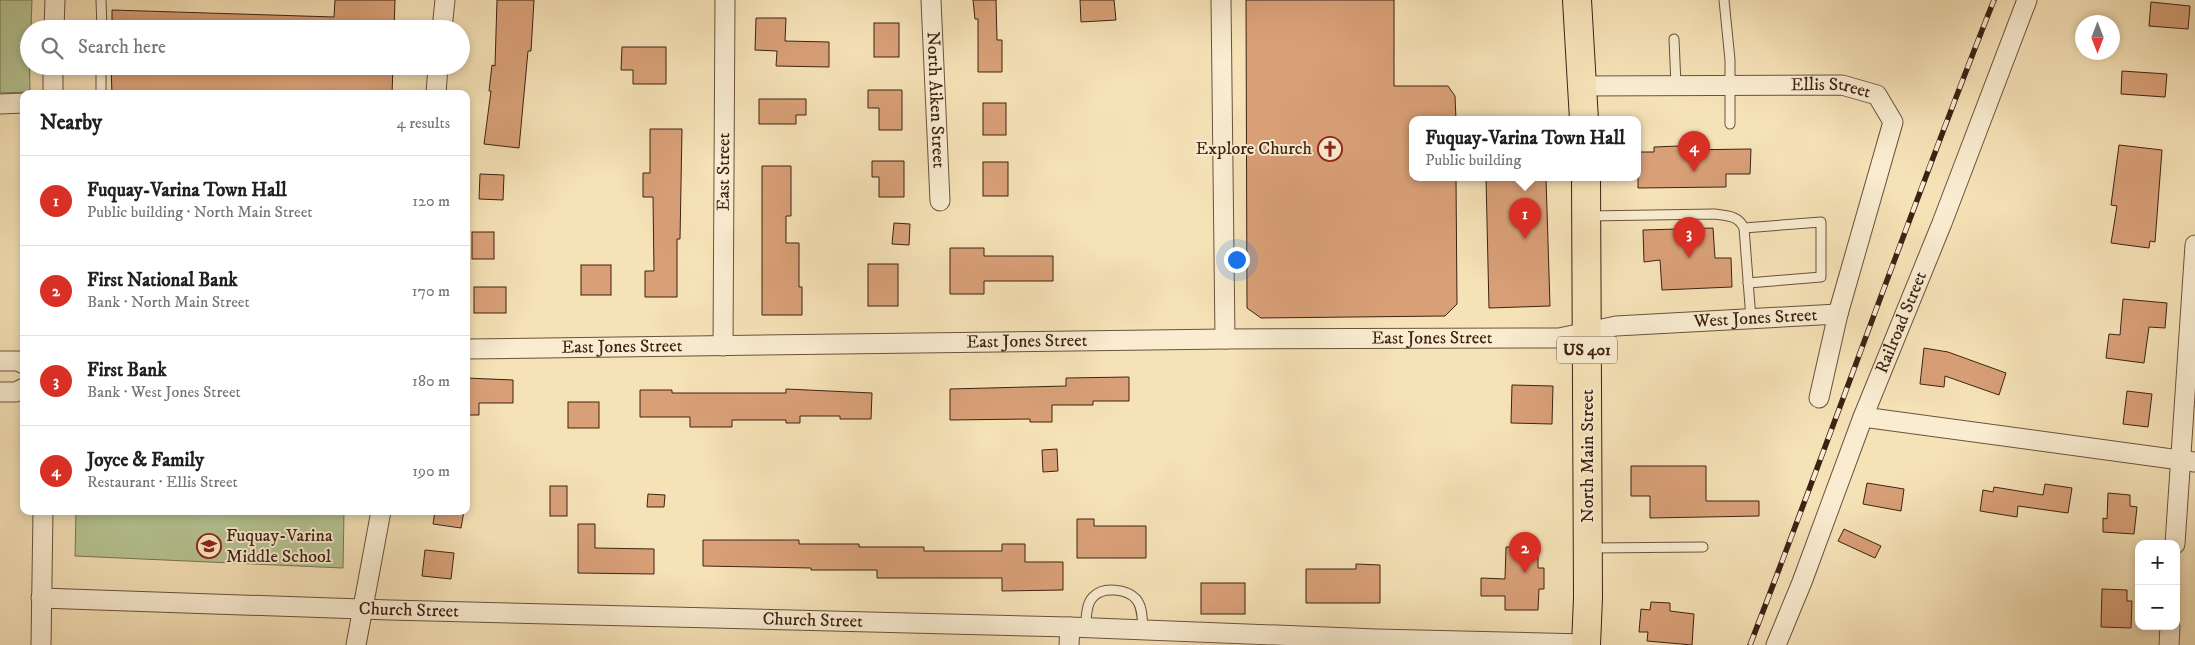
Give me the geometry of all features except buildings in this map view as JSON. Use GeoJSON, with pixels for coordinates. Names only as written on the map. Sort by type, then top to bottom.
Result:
{"type":"FeatureCollection","features":[{"type":"Feature","properties":{"kind":"main road"},"geometry":{"type":"LineString","coordinates":[[1577,0],[1584,116]]}},
{"type":"Feature","properties":{"kind":"main road","name":"North Main Street"},"geometry":{"type":"LineString","coordinates":[[1586,181],[1588,598],[1586,644]]}},
{"type":"Feature","properties":{"kind":"street"},"geometry":{"type":"LineString","coordinates":[[54,20],[55,0]]}},
{"type":"Feature","properties":{"kind":"street"},"geometry":{"type":"LineString","coordinates":[[443,20],[445,0]]}},
{"type":"Feature","properties":{"kind":"street","name":"East Street"},"geometry":{"type":"LineString","coordinates":[[723,346],[725,0]]}},
{"type":"Feature","properties":{"kind":"street","name":"North Aiken Street"},"geometry":{"type":"LineString","coordinates":[[930,0],[940,201]]}},
{"type":"Feature","properties":{"kind":"street"},"geometry":{"type":"LineString","coordinates":[[1221,0],[1225,339]]}},
{"type":"Feature","properties":{"kind":"street","name":"Railroad Street"},"geometry":{"type":"LineString","coordinates":[[1776,645],[1802,582],[1863,417],[1942,223],[2027,0]]}},
{"type":"Feature","properties":{"kind":"street"},"geometry":{"type":"LineString","coordinates":[[53,90],[54,75]]}},
{"type":"Feature","properties":{"kind":"street"},"geometry":{"type":"LineString","coordinates":[[436,90],[437,75]]}},
{"type":"Feature","properties":{"kind":"street","name":"Ellis Street"},"geometry":{"type":"LineString","coordinates":[[1582,86],[1842,85],[1877,95],[1893,122],[1838,314]]}},
{"type":"Feature","properties":{"kind":"street"},"geometry":{"type":"LineString","coordinates":[[0,104],[20,103]]}},
{"type":"Feature","properties":{"kind":"street"},"geometry":{"type":"LineString","coordinates":[[2176,540],[2188,461],[2195,245]]}},
{"type":"Feature","properties":{"kind":"street","name":"West Jones Street"},"geometry":{"type":"LineString","coordinates":[[1587,332],[1616,326],[1838,314],[1819,398]]}},
{"type":"Feature","properties":{"kind":"street","name":"East Jones Street"},"geometry":{"type":"LineString","coordinates":[[470,349],[1225,339],[1559,338],[1587,332]]}},
{"type":"Feature","properties":{"kind":"street"},"geometry":{"type":"LineString","coordinates":[[0,361],[20,362]]}},
{"type":"Feature","properties":{"kind":"street"},"geometry":{"type":"LineString","coordinates":[[0,392],[16,392],[20,390]]}},
{"type":"Feature","properties":{"kind":"street"},"geometry":{"type":"LineString","coordinates":[[1863,417],[2188,461]]}},
{"type":"Feature","properties":{"kind":"street"},"geometry":{"type":"LineString","coordinates":[[41,645],[43,515]]}},
{"type":"Feature","properties":{"kind":"street"},"geometry":{"type":"LineString","coordinates":[[356,645],[380,515]]}},
{"type":"Feature","properties":{"kind":"street","name":"Church Street"},"geometry":{"type":"LineString","coordinates":[[41,598],[1075,633],[1143,630],[1586,644]]}},
{"type":"Feature","properties":{"kind":"street"},"geometry":{"type":"LineString","coordinates":[[2169,645],[2170,630]]}},
{"type":"Feature","properties":{"kind":"lane"},"geometry":{"type":"LineString","coordinates":[[101,0],[102,20]]}},
{"type":"Feature","properties":{"kind":"lane"},"geometry":{"type":"LineString","coordinates":[[1724,0],[1730,60],[1730,124]]}},
{"type":"Feature","properties":{"kind":"lane"},"geometry":{"type":"LineString","coordinates":[[1674,39],[1676,85]]}},
{"type":"Feature","properties":{"kind":"lane"},"geometry":{"type":"LineString","coordinates":[[101,75],[101,90]]}},
{"type":"Feature","properties":{"kind":"lane"},"geometry":{"type":"LineString","coordinates":[[1587,216],[1714,214],[1734,217],[1741,222],[1744,228],[1751,319]]}},
{"type":"Feature","properties":{"kind":"lane"},"geometry":{"type":"LineString","coordinates":[[1744,228],[1820,222],[1821,276],[1748,283]]}},
{"type":"Feature","properties":{"kind":"lane"},"geometry":{"type":"LineString","coordinates":[[1588,548],[1703,548]]}},
{"type":"Feature","properties":{"kind":"lane"},"geometry":{"type":"LineString","coordinates":[[1075,633],[1093,597],[1103,591],[1117,590],[1129,594],[1137,600],[1141,609],[1143,630]]}},
{"type":"Feature","properties":{"kind":"green space"},"geometry":{"type":"Polygon","coordinates":[[[0,0],[32,0],[31,20],[20,20],[20,75],[30,75],[30,90],[0,93],[0,0]]]}},
{"type":"Feature","properties":{"kind":"green space"},"geometry":{"type":"Polygon","coordinates":[[[76,515],[344,515],[343,568],[75,556],[76,515]]]}},
{"type":"Feature","properties":{"kind":"railway"},"geometry":{"type":"LineString","coordinates":[[1750,645],[1994,0]]}},
{"type":"Feature","properties":{"kind":"place","name":"Explore Church"},"geometry":{"type":"Point","coordinates":[1330,149]}},
{"type":"Feature","properties":{"kind":"place","name":"Joyce & Family"},"geometry":{"type":"Point","coordinates":[1694,172]}},
{"type":"Feature","properties":{"kind":"place","name":"Fuquay-Varina Town Hall"},"geometry":{"type":"Point","coordinates":[1525,239]}},
{"type":"Feature","properties":{"kind":"place","name":"First Bank"},"geometry":{"type":"Point","coordinates":[1689,258]}},
{"type":"Feature","properties":{"kind":"place","name":"Fuquay-Varina Middle School"},"geometry":{"type":"Point","coordinates":[209,546]}},
{"type":"Feature","properties":{"kind":"place","name":"First National Bank"},"geometry":{"type":"Point","coordinates":[1525,573]}}]}
